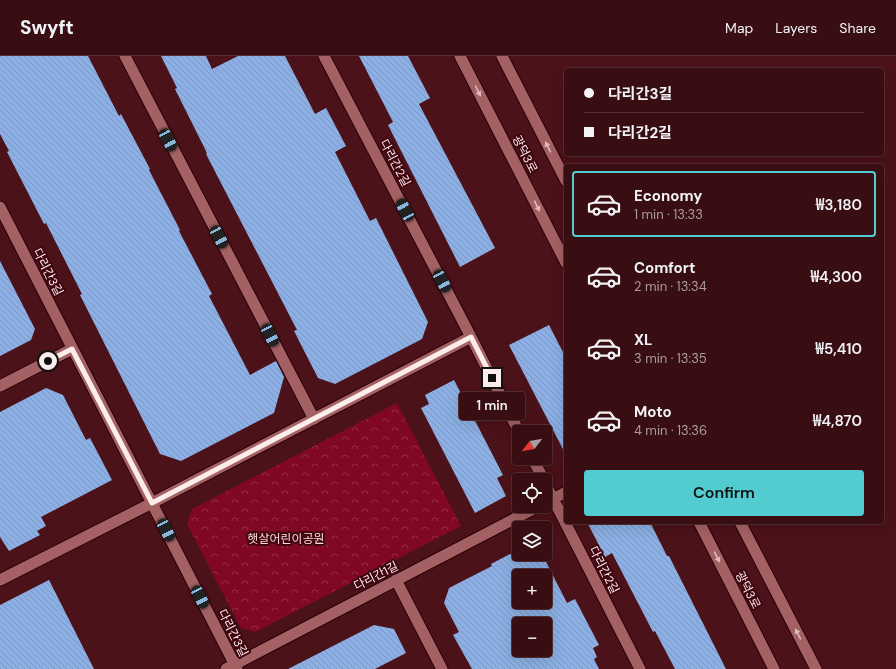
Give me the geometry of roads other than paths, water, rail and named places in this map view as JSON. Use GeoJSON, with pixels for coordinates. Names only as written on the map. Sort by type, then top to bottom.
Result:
{"type":"FeatureCollection","features":[{"type":"Feature","properties":{"kind":"street"},"geometry":{"type":"LineString","coordinates":[[125,56],[314,418]]}},
{"type":"Feature","properties":{"kind":"street","name":"다리간2길"},"geometry":{"type":"LineString","coordinates":[[324,56],[515,425]]}},
{"type":"Feature","properties":{"kind":"street","name":"광덕3로"},"geometry":{"type":"LineString","coordinates":[[460,56],[564,259]]}},
{"type":"Feature","properties":{"kind":"street","name":"광덕3로"},"geometry":{"type":"LineString","coordinates":[[502,56],[564,177]]}},
{"type":"Feature","properties":{"kind":"street","name":"다리간3길"},"geometry":{"type":"LineString","coordinates":[[0,207],[152,503],[232,667]]}},
{"type":"Feature","properties":{"kind":"street"},"geometry":{"type":"LineString","coordinates":[[0,580],[152,503],[471,337]]}},
{"type":"Feature","properties":{"kind":"street"},"geometry":{"type":"LineString","coordinates":[[0,386],[72,349]]}},
{"type":"Feature","properties":{"kind":"street"},"geometry":{"type":"LineString","coordinates":[[552,499],[564,493]]}},
{"type":"Feature","properties":{"kind":"street","name":"다리간2길"},"geometry":{"type":"LineString","coordinates":[[552,507],[640,669]]}},
{"type":"Feature","properties":{"kind":"street","name":"다리간1길"},"geometry":{"type":"LineString","coordinates":[[232,667],[525,513]]}},
{"type":"Feature","properties":{"kind":"street","name":"광덕3로"},"geometry":{"type":"LineString","coordinates":[[700,524],[774,669]]}},
{"type":"Feature","properties":{"kind":"street","name":"광덕3로"},"geometry":{"type":"LineString","coordinates":[[741,524],[816,669]]}},
{"type":"Feature","properties":{"kind":"street"},"geometry":{"type":"LineString","coordinates":[[396,580],[442,669]]}},
{"type":"Feature","properties":{"kind":"park label","name":"햇살어린이공원"},"geometry":{"type":"Point","coordinates":[286,539]}}]}
